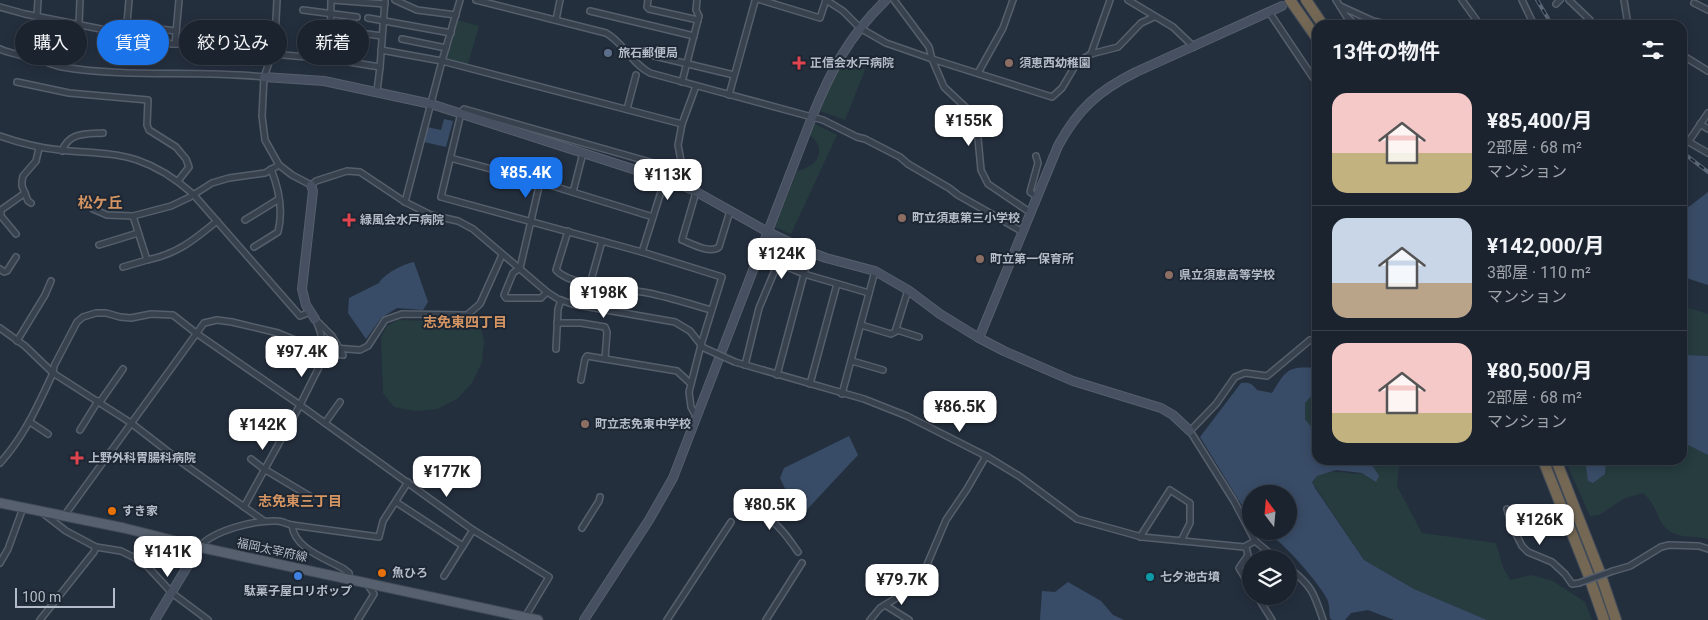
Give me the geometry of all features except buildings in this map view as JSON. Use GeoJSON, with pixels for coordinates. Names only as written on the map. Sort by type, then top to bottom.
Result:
{"type":"FeatureCollection","features":[{"type":"Feature","properties":{"kind":"highway"},"geometry":{"type":"LineString","coordinates":[[1306,0],[1320,20]]}},
{"type":"Feature","properties":{"kind":"highway"},"geometry":{"type":"LineString","coordinates":[[1286,3],[1312,33]]}},
{"type":"Feature","properties":{"kind":"highway"},"geometry":{"type":"LineString","coordinates":[[1545,465],[1604,620]]}},
{"type":"Feature","properties":{"kind":"highway"},"geometry":{"type":"LineString","coordinates":[[1558,465],[1600,570],[1616,620]]}},
{"type":"Feature","properties":{"kind":"main road","name":"福岡太宰府線"},"geometry":{"type":"LineString","coordinates":[[0,503],[124,528],[366,584],[538,620]]}},
{"type":"Feature","properties":{"kind":"street"},"geometry":{"type":"LineString","coordinates":[[37,16],[38,0]]}},
{"type":"Feature","properties":{"kind":"street"},"geometry":{"type":"LineString","coordinates":[[79,20],[80,0]]}},
{"type":"Feature","properties":{"kind":"street"},"geometry":{"type":"LineString","coordinates":[[127,20],[129,0]]}},
{"type":"Feature","properties":{"kind":"street"},"geometry":{"type":"LineString","coordinates":[[175,44],[179,0]]}},
{"type":"Feature","properties":{"kind":"street"},"geometry":{"type":"LineString","coordinates":[[276,20],[277,0]]}},
{"type":"Feature","properties":{"kind":"street"},"geometry":{"type":"LineString","coordinates":[[330,20],[332,0],[385,2],[378,91]]}},
{"type":"Feature","properties":{"kind":"street"},"geometry":{"type":"LineString","coordinates":[[395,0],[416,10],[456,16]]}},
{"type":"Feature","properties":{"kind":"street"},"geometry":{"type":"LineString","coordinates":[[405,202],[460,0]]}},
{"type":"Feature","properties":{"kind":"street"},"geometry":{"type":"LineString","coordinates":[[478,0],[606,33],[613,36],[641,68],[650,73],[823,120],[836,128],[888,150],[958,195],[1023,232]]}},
{"type":"Feature","properties":{"kind":"street"},"geometry":{"type":"LineString","coordinates":[[556,20],[560,0]]}},
{"type":"Feature","properties":{"kind":"street"},"geometry":{"type":"LineString","coordinates":[[648,0],[647,7],[649,9],[698,20]]}},
{"type":"Feature","properties":{"kind":"street"},"geometry":{"type":"LineString","coordinates":[[682,82],[699,16],[696,10],[697,0]]}},
{"type":"Feature","properties":{"kind":"street"},"geometry":{"type":"LineString","coordinates":[[729,95],[755,1],[757,0]]}},
{"type":"Feature","properties":{"kind":"street"},"geometry":{"type":"LineString","coordinates":[[762,0],[820,18],[826,0],[860,28],[886,43],[1052,97],[1062,88],[1075,66],[1092,54],[1118,47],[1141,23],[1154,17]]}},
{"type":"Feature","properties":{"kind":"street"},"geometry":{"type":"LineString","coordinates":[[584,620],[649,520],[673,478],[812,117],[832,70],[866,19],[886,0]]}},
{"type":"Feature","properties":{"kind":"street"},"geometry":{"type":"LineString","coordinates":[[894,0],[929,46],[932,59],[944,86],[976,117],[981,170],[988,184],[1031,213]]}},
{"type":"Feature","properties":{"kind":"street"},"geometry":{"type":"LineString","coordinates":[[978,73],[1003,28],[1013,0]]}},
{"type":"Feature","properties":{"kind":"street"},"geometry":{"type":"LineString","coordinates":[[1092,54],[1110,0]]}},
{"type":"Feature","properties":{"kind":"street"},"geometry":{"type":"LineString","coordinates":[[1128,0],[1173,27],[1194,47]]}},
{"type":"Feature","properties":{"kind":"street"},"geometry":{"type":"LineString","coordinates":[[1336,0],[1350,20]]}},
{"type":"Feature","properties":{"kind":"street"},"geometry":{"type":"LineString","coordinates":[[1462,0],[1476,20]]}},
{"type":"Feature","properties":{"kind":"street"},"geometry":{"type":"LineString","coordinates":[[1522,0],[1532,20]]}},
{"type":"Feature","properties":{"kind":"street"},"geometry":{"type":"LineString","coordinates":[[1569,0],[1590,20]]}},
{"type":"Feature","properties":{"kind":"street"},"geometry":{"type":"LineString","coordinates":[[1624,0],[1627,20]]}},
{"type":"Feature","properties":{"kind":"street"},"geometry":{"type":"LineString","coordinates":[[979,338],[1058,146],[1082,109],[1116,82],[1286,3]]}},
{"type":"Feature","properties":{"kind":"street"},"geometry":{"type":"LineString","coordinates":[[1694,3],[1708,10]]}},
{"type":"Feature","properties":{"kind":"street"},"geometry":{"type":"LineString","coordinates":[[1340,6],[1372,20]]}},
{"type":"Feature","properties":{"kind":"street"},"geometry":{"type":"LineString","coordinates":[[0,7],[58,20]]}},
{"type":"Feature","properties":{"kind":"street"},"geometry":{"type":"LineString","coordinates":[[303,10],[357,17]]}},
{"type":"Feature","properties":{"kind":"street"},"geometry":{"type":"LineString","coordinates":[[590,11],[694,36]]}},
{"type":"Feature","properties":{"kind":"street"},"geometry":{"type":"LineString","coordinates":[[1269,12],[1312,76]]}},
{"type":"Feature","properties":{"kind":"street"},"geometry":{"type":"LineString","coordinates":[[368,18],[451,32]]}},
{"type":"Feature","properties":{"kind":"street"},"geometry":{"type":"LineString","coordinates":[[169,30],[176,31]]}},
{"type":"Feature","properties":{"kind":"street"},"geometry":{"type":"LineString","coordinates":[[369,34],[382,36]]}},
{"type":"Feature","properties":{"kind":"street"},"geometry":{"type":"LineString","coordinates":[[402,39],[446,48]]}},
{"type":"Feature","properties":{"kind":"street"},"geometry":{"type":"LineString","coordinates":[[169,43],[179,44]]}},
{"type":"Feature","properties":{"kind":"street"},"geometry":{"type":"LineString","coordinates":[[0,49],[13,55],[34,58],[45,63],[63,67],[160,74],[324,81],[378,91],[461,113],[676,183],[810,252],[875,271],[908,290],[940,314],[979,338],[1073,381],[1161,408],[1173,415],[1190,432],[1234,501],[1256,541],[1266,550]]}},
{"type":"Feature","properties":{"kind":"street"},"geometry":{"type":"LineString","coordinates":[[381,50],[442,61],[682,124]]}},
{"type":"Feature","properties":{"kind":"street"},"geometry":{"type":"LineString","coordinates":[[642,53],[734,75]]}},
{"type":"Feature","properties":{"kind":"street"},"geometry":{"type":"LineString","coordinates":[[1687,58],[1708,71]]}},
{"type":"Feature","properties":{"kind":"street"},"geometry":{"type":"LineString","coordinates":[[369,64],[380,66]]}},
{"type":"Feature","properties":{"kind":"street"},"geometry":{"type":"LineString","coordinates":[[268,65],[264,77],[262,116],[265,140],[279,165],[292,175],[311,185],[313,191],[302,289],[303,299],[321,334],[320,347]]}},
{"type":"Feature","properties":{"kind":"street"},"geometry":{"type":"LineString","coordinates":[[627,109],[636,76]]}},
{"type":"Feature","properties":{"kind":"street"},"geometry":{"type":"LineString","coordinates":[[17,82],[69,93],[148,100],[147,125],[149,130],[176,147],[189,167],[178,181]]}},
{"type":"Feature","properties":{"kind":"street"},"geometry":{"type":"LineString","coordinates":[[676,183],[682,166],[678,145],[682,124],[696,86]]}},
{"type":"Feature","properties":{"kind":"street"},"geometry":{"type":"LineString","coordinates":[[664,166],[464,109],[461,113],[440,196],[642,252],[722,277],[711,310],[703,347],[690,383],[691,407],[696,416]]}},
{"type":"Feature","properties":{"kind":"street"},"geometry":{"type":"LineString","coordinates":[[1708,113],[1689,141],[1708,153]]}},
{"type":"Feature","properties":{"kind":"street"},"geometry":{"type":"LineString","coordinates":[[1700,124],[1708,129]]}},
{"type":"Feature","properties":{"kind":"street"},"geometry":{"type":"LineString","coordinates":[[62,151],[64,144],[71,137],[103,133]]}},
{"type":"Feature","properties":{"kind":"street"},"geometry":{"type":"LineString","coordinates":[[0,136],[39,148],[109,154],[136,159],[178,181],[193,194],[300,316],[313,316],[332,336],[343,355],[322,356],[322,361],[300,405],[244,506]]}},
{"type":"Feature","properties":{"kind":"street"},"geometry":{"type":"LineString","coordinates":[[31,202],[28,201],[22,181],[23,176],[36,161],[39,148]]}},
{"type":"Feature","properties":{"kind":"street"},"geometry":{"type":"LineString","coordinates":[[573,192],[583,153]]}},
{"type":"Feature","properties":{"kind":"street"},"geometry":{"type":"LineString","coordinates":[[1036,156],[1036,170],[1030,192],[1037,196]]}},
{"type":"Feature","properties":{"kind":"street"},"geometry":{"type":"LineString","coordinates":[[450,158],[540,182],[653,217]]}},
{"type":"Feature","properties":{"kind":"street"},"geometry":{"type":"LineString","coordinates":[[93,209],[107,215],[133,216],[171,206],[212,183],[229,178],[265,173],[279,165]]}},
{"type":"Feature","properties":{"kind":"street"},"geometry":{"type":"LineString","coordinates":[[254,247],[278,232],[281,218],[279,199],[275,178],[271,169]]}},
{"type":"Feature","properties":{"kind":"street"},"geometry":{"type":"LineString","coordinates":[[311,185],[316,181],[347,171],[360,172],[405,202],[431,214],[458,221],[473,229],[502,256],[520,268],[547,292],[561,300],[572,304],[675,322],[690,331],[703,347],[735,362],[864,399],[907,416],[986,456],[1019,476],[1076,520],[1140,536],[1181,541],[1246,547],[1256,541]]}},
{"type":"Feature","properties":{"kind":"street"},"geometry":{"type":"LineString","coordinates":[[642,252],[665,179]]}},
{"type":"Feature","properties":{"kind":"street"},"geometry":{"type":"LineString","coordinates":[[540,182],[520,268],[513,273],[504,295],[506,298],[541,298],[547,292]]}},
{"type":"Feature","properties":{"kind":"street"},"geometry":{"type":"LineString","coordinates":[[696,192],[682,240],[710,250],[716,250],[719,247],[730,211]]}},
{"type":"Feature","properties":{"kind":"street"},"geometry":{"type":"LineString","coordinates":[[16,234],[0,216],[1,210],[25,193]]}},
{"type":"Feature","properties":{"kind":"street"},"geometry":{"type":"LineString","coordinates":[[246,220],[279,199]]}},
{"type":"Feature","properties":{"kind":"street"},"geometry":{"type":"LineString","coordinates":[[133,216],[147,260]]}},
{"type":"Feature","properties":{"kind":"street"},"geometry":{"type":"LineString","coordinates":[[123,268],[162,257],[178,250],[217,221]]}},
{"type":"Feature","properties":{"kind":"street"},"geometry":{"type":"LineString","coordinates":[[568,231],[556,270],[562,277],[590,284],[647,293],[711,310]]}},
{"type":"Feature","properties":{"kind":"street"},"geometry":{"type":"LineString","coordinates":[[99,245],[138,233]]}},
{"type":"Feature","properties":{"kind":"street"},"geometry":{"type":"LineString","coordinates":[[590,284],[602,241]]}},
{"type":"Feature","properties":{"kind":"street"},"geometry":{"type":"LineString","coordinates":[[777,375],[810,252]]}},
{"type":"Feature","properties":{"kind":"street"},"geometry":{"type":"LineString","coordinates":[[0,269],[4,272],[7,271],[16,256]]}},
{"type":"Feature","properties":{"kind":"street"},"geometry":{"type":"LineString","coordinates":[[64,516],[204,323],[217,320],[278,333],[310,346],[360,350],[368,346],[385,320],[402,314],[467,315],[480,304],[502,256]]}},
{"type":"Feature","properties":{"kind":"street"},"geometry":{"type":"LineString","coordinates":[[744,365],[759,308],[778,263],[804,274],[869,293]]}},
{"type":"Feature","properties":{"kind":"street"},"geometry":{"type":"LineString","coordinates":[[842,394],[875,271]]}},
{"type":"Feature","properties":{"kind":"street"},"geometry":{"type":"LineString","coordinates":[[17,341],[45,296],[51,281]]}},
{"type":"Feature","properties":{"kind":"street"},"geometry":{"type":"LineString","coordinates":[[810,384],[837,284]]}},
{"type":"Feature","properties":{"kind":"street"},"geometry":{"type":"LineString","coordinates":[[861,325],[891,334],[897,330],[908,290]]}},
{"type":"Feature","properties":{"kind":"street"},"geometry":{"type":"LineString","coordinates":[[556,349],[558,309],[561,300]]}},
{"type":"Feature","properties":{"kind":"street"},"geometry":{"type":"LineString","coordinates":[[0,463],[11,451],[30,422],[53,373],[54,366],[77,322],[84,317],[96,313],[131,318],[151,314],[173,315],[473,530],[549,578],[526,617]]}},
{"type":"Feature","properties":{"kind":"street"},"geometry":{"type":"LineString","coordinates":[[557,323],[581,323],[605,327],[607,332],[604,359]]}},
{"type":"Feature","properties":{"kind":"street"},"geometry":{"type":"LineString","coordinates":[[0,328],[53,373],[131,423],[188,467],[264,521]]}},
{"type":"Feature","properties":{"kind":"street"},"geometry":{"type":"LineString","coordinates":[[897,330],[919,337]]}},
{"type":"Feature","properties":{"kind":"street"},"geometry":{"type":"LineString","coordinates":[[1190,432],[1216,404],[1235,377],[1245,373],[1267,376],[1312,340]]}},
{"type":"Feature","properties":{"kind":"street"},"geometry":{"type":"LineString","coordinates":[[581,380],[587,356],[677,371],[690,383]]}},
{"type":"Feature","properties":{"kind":"street"},"geometry":{"type":"LineString","coordinates":[[852,361],[883,370]]}},
{"type":"Feature","properties":{"kind":"street"},"geometry":{"type":"LineString","coordinates":[[80,430],[123,369]]}},
{"type":"Feature","properties":{"kind":"street"},"geometry":{"type":"LineString","coordinates":[[325,423],[340,402]]}},
{"type":"Feature","properties":{"kind":"street"},"geometry":{"type":"LineString","coordinates":[[30,422],[48,434]]}},
{"type":"Feature","properties":{"kind":"street"},"geometry":{"type":"LineString","coordinates":[[870,620],[885,605],[908,591],[916,582],[926,567],[946,520],[986,456]]}},
{"type":"Feature","properties":{"kind":"street"},"geometry":{"type":"LineString","coordinates":[[251,460],[311,496]]}},
{"type":"Feature","properties":{"kind":"street"},"geometry":{"type":"LineString","coordinates":[[155,620],[205,540],[218,534],[264,521],[280,521],[292,525],[379,537],[383,522],[408,482]]}},
{"type":"Feature","properties":{"kind":"street"},"geometry":{"type":"LineString","coordinates":[[1140,536],[1170,490],[1190,503],[1190,523],[1181,541]]}},
{"type":"Feature","properties":{"kind":"street"},"geometry":{"type":"LineString","coordinates":[[582,528],[600,497]]}},
{"type":"Feature","properties":{"kind":"street"},"geometry":{"type":"LineString","coordinates":[[396,502],[463,546]]}},
{"type":"Feature","properties":{"kind":"street"},"geometry":{"type":"LineString","coordinates":[[0,563],[8,550],[23,508]]}},
{"type":"Feature","properties":{"kind":"street"},"geometry":{"type":"LineString","coordinates":[[1507,509],[1512,526],[1522,546],[1528,552],[1552,562],[1566,574],[1572,584],[1630,566],[1661,547],[1669,545],[1699,546],[1708,549]]}},
{"type":"Feature","properties":{"kind":"street"},"geometry":{"type":"LineString","coordinates":[[42,512],[66,531],[96,547],[122,551],[135,558],[148,567],[172,593],[208,620]]}},
{"type":"Feature","properties":{"kind":"street"},"geometry":{"type":"LineString","coordinates":[[738,513],[756,514],[778,524],[798,552]]}},
{"type":"Feature","properties":{"kind":"street"},"geometry":{"type":"LineString","coordinates":[[667,620],[731,522]]}},
{"type":"Feature","properties":{"kind":"street"},"geometry":{"type":"LineString","coordinates":[[292,525],[298,539],[307,549],[344,569],[349,573],[350,580]]}},
{"type":"Feature","properties":{"kind":"street"},"geometry":{"type":"LineString","coordinates":[[444,576],[473,530]]}},
{"type":"Feature","properties":{"kind":"street"},"geometry":{"type":"LineString","coordinates":[[40,620],[96,547]]}},
{"type":"Feature","properties":{"kind":"street"},"geometry":{"type":"LineString","coordinates":[[766,620],[802,563]]}},
{"type":"Feature","properties":{"kind":"street"},"geometry":{"type":"LineString","coordinates":[[1297,576],[1312,591],[1323,620]]}},
{"type":"Feature","properties":{"kind":"street"},"geometry":{"type":"LineString","coordinates":[[358,620],[374,594],[366,584]]}},
{"type":"Feature","properties":{"kind":"street"},"geometry":{"type":"LineString","coordinates":[[885,605],[909,620]]}},
{"type":"Feature","properties":{"kind":"street"},"geometry":{"type":"LineString","coordinates":[[1262,605],[1272,620]]}},
{"type":"Feature","properties":{"kind":"green space"},"geometry":{"type":"Polygon","coordinates":[[[457,20],[479,26],[468,64],[449,59],[446,55],[457,20]]]}},
{"type":"Feature","properties":{"kind":"green space"},"geometry":{"type":"Polygon","coordinates":[[[844,60],[865,70],[845,120],[820,111],[833,78],[844,60]]]}},
{"type":"Feature","properties":{"kind":"green space"},"geometry":{"type":"Polygon","coordinates":[[[813,123],[837,135],[791,234],[775,227],[797,171],[813,164],[818,156],[818,146],[809,135],[813,123]]]}},
{"type":"Feature","properties":{"kind":"green space"},"geometry":{"type":"Polygon","coordinates":[[[1687,307],[1708,314],[1708,356],[1687,355],[1687,307]]]}},
{"type":"Feature","properties":{"kind":"green space"},"geometry":{"type":"Polygon","coordinates":[[[478,319],[484,340],[482,362],[472,383],[457,399],[437,409],[415,411],[394,407],[383,393],[381,337],[387,326],[398,320],[463,322],[478,319]]]}},
{"type":"Feature","properties":{"kind":"green space"},"geometry":{"type":"Polygon","coordinates":[[[1312,395],[1312,428],[1305,419],[1305,403],[1312,395]]]}},
{"type":"Feature","properties":{"kind":"green space"},"geometry":{"type":"Polygon","coordinates":[[[1687,444],[1708,455],[1708,539],[1681,536],[1667,530],[1652,504],[1643,493],[1623,499],[1599,515],[1590,516],[1567,465],[1586,465],[1605,474],[1606,465],[1687,465],[1687,444]]]}},
{"type":"Feature","properties":{"kind":"green space"},"geometry":{"type":"Polygon","coordinates":[[[1371,465],[1399,465],[1397,486],[1422,533],[1496,543],[1503,567],[1510,580],[1531,575],[1553,581],[1585,602],[1592,620],[1487,620],[1414,589],[1364,560],[1312,482],[1323,473],[1363,473],[1374,468],[1371,465]]]}},
{"type":"Feature","properties":{"kind":"water"},"geometry":{"type":"Polygon","coordinates":[[[444,119],[453,121],[446,147],[424,142],[427,127],[441,130],[444,119]]]}},
{"type":"Feature","properties":{"kind":"water"},"geometry":{"type":"Polygon","coordinates":[[[1708,192],[1708,285],[1687,278],[1687,207],[1708,192]]]}},
{"type":"Feature","properties":{"kind":"water"},"geometry":{"type":"Polygon","coordinates":[[[414,262],[428,302],[423,310],[397,308],[381,318],[366,339],[348,313],[349,298],[379,283],[394,270],[414,262]]]}},
{"type":"Feature","properties":{"kind":"water"},"geometry":{"type":"Polygon","coordinates":[[[1687,355],[1708,356],[1708,455],[1687,444],[1687,355]]]}},
{"type":"Feature","properties":{"kind":"water"},"geometry":{"type":"Polygon","coordinates":[[[1312,367],[1312,395],[1305,403],[1305,419],[1312,428],[1312,465],[1371,465],[1379,476],[1376,482],[1362,473],[1336,470],[1317,476],[1312,482],[1364,560],[1414,589],[1487,620],[1394,620],[1368,610],[1351,613],[1345,620],[1332,620],[1327,599],[1297,560],[1297,550],[1288,550],[1277,540],[1298,540],[1298,485],[1242,485],[1242,505],[1200,437],[1241,383],[1250,384],[1257,390],[1272,393],[1287,372],[1296,368],[1312,367]]]}},
{"type":"Feature","properties":{"kind":"water"},"geometry":{"type":"Polygon","coordinates":[[[849,436],[858,455],[799,518],[780,478],[784,468],[849,436]]]}},
{"type":"Feature","properties":{"kind":"water"},"geometry":{"type":"Polygon","coordinates":[[[1606,465],[1605,474],[1593,483],[1588,481],[1586,466],[1606,465]]]}},
{"type":"Feature","properties":{"kind":"water"},"geometry":{"type":"Polygon","coordinates":[[[1068,582],[1101,601],[1113,615],[1124,620],[1040,620],[1042,591],[1055,592],[1068,582]]]}},
{"type":"Feature","properties":{"kind":"railway"},"geometry":{"type":"LineString","coordinates":[[1537,0],[1549,20]]}},
{"type":"Feature","properties":{"kind":"railway"},"geometry":{"type":"LineString","coordinates":[[1687,156],[1708,172]]}},
{"type":"Feature","properties":{"kind":"place","name":"旅石郵便局"},"geometry":{"type":"Point","coordinates":[608,53]}},
{"type":"Feature","properties":{"kind":"place","name":"正信会水戸病院"},"geometry":{"type":"Point","coordinates":[799,63]}},
{"type":"Feature","properties":{"kind":"place","name":"須恵西幼稚園"},"geometry":{"type":"Point","coordinates":[1009,63]}},
{"type":"Feature","properties":{"kind":"place","name":"町立須恵第三小学校"},"geometry":{"type":"Point","coordinates":[902,218]}},
{"type":"Feature","properties":{"kind":"place","name":"緑風会水戸病院"},"geometry":{"type":"Point","coordinates":[349,220]}},
{"type":"Feature","properties":{"kind":"place","name":"町立第一保育所"},"geometry":{"type":"Point","coordinates":[980,259]}},
{"type":"Feature","properties":{"kind":"place","name":"県立須恵高等学校"},"geometry":{"type":"Point","coordinates":[1169,275]}},
{"type":"Feature","properties":{"kind":"place","name":"町立志免東中学校"},"geometry":{"type":"Point","coordinates":[585,424]}},
{"type":"Feature","properties":{"kind":"place","name":"上野外科胃腸科病院"},"geometry":{"type":"Point","coordinates":[77,458]}},
{"type":"Feature","properties":{"kind":"place","name":"すき家"},"geometry":{"type":"Point","coordinates":[112,511]}},
{"type":"Feature","properties":{"kind":"place","name":"魚ひろ"},"geometry":{"type":"Point","coordinates":[382,573]}},
{"type":"Feature","properties":{"kind":"place","name":"駄菓子屋ロリポップ"},"geometry":{"type":"Point","coordinates":[298,576]}},
{"type":"Feature","properties":{"kind":"place","name":"七夕池古墳"},"geometry":{"type":"Point","coordinates":[1150,577]}},
{"type":"Feature","properties":{"kind":"district","name":"松ケ丘"},"geometry":{"type":"Point","coordinates":[100,203]}},
{"type":"Feature","properties":{"kind":"district","name":"志免東四丁目"},"geometry":{"type":"Point","coordinates":[465,322]}},
{"type":"Feature","properties":{"kind":"district","name":"志免東三丁目"},"geometry":{"type":"Point","coordinates":[300,501]}}]}
